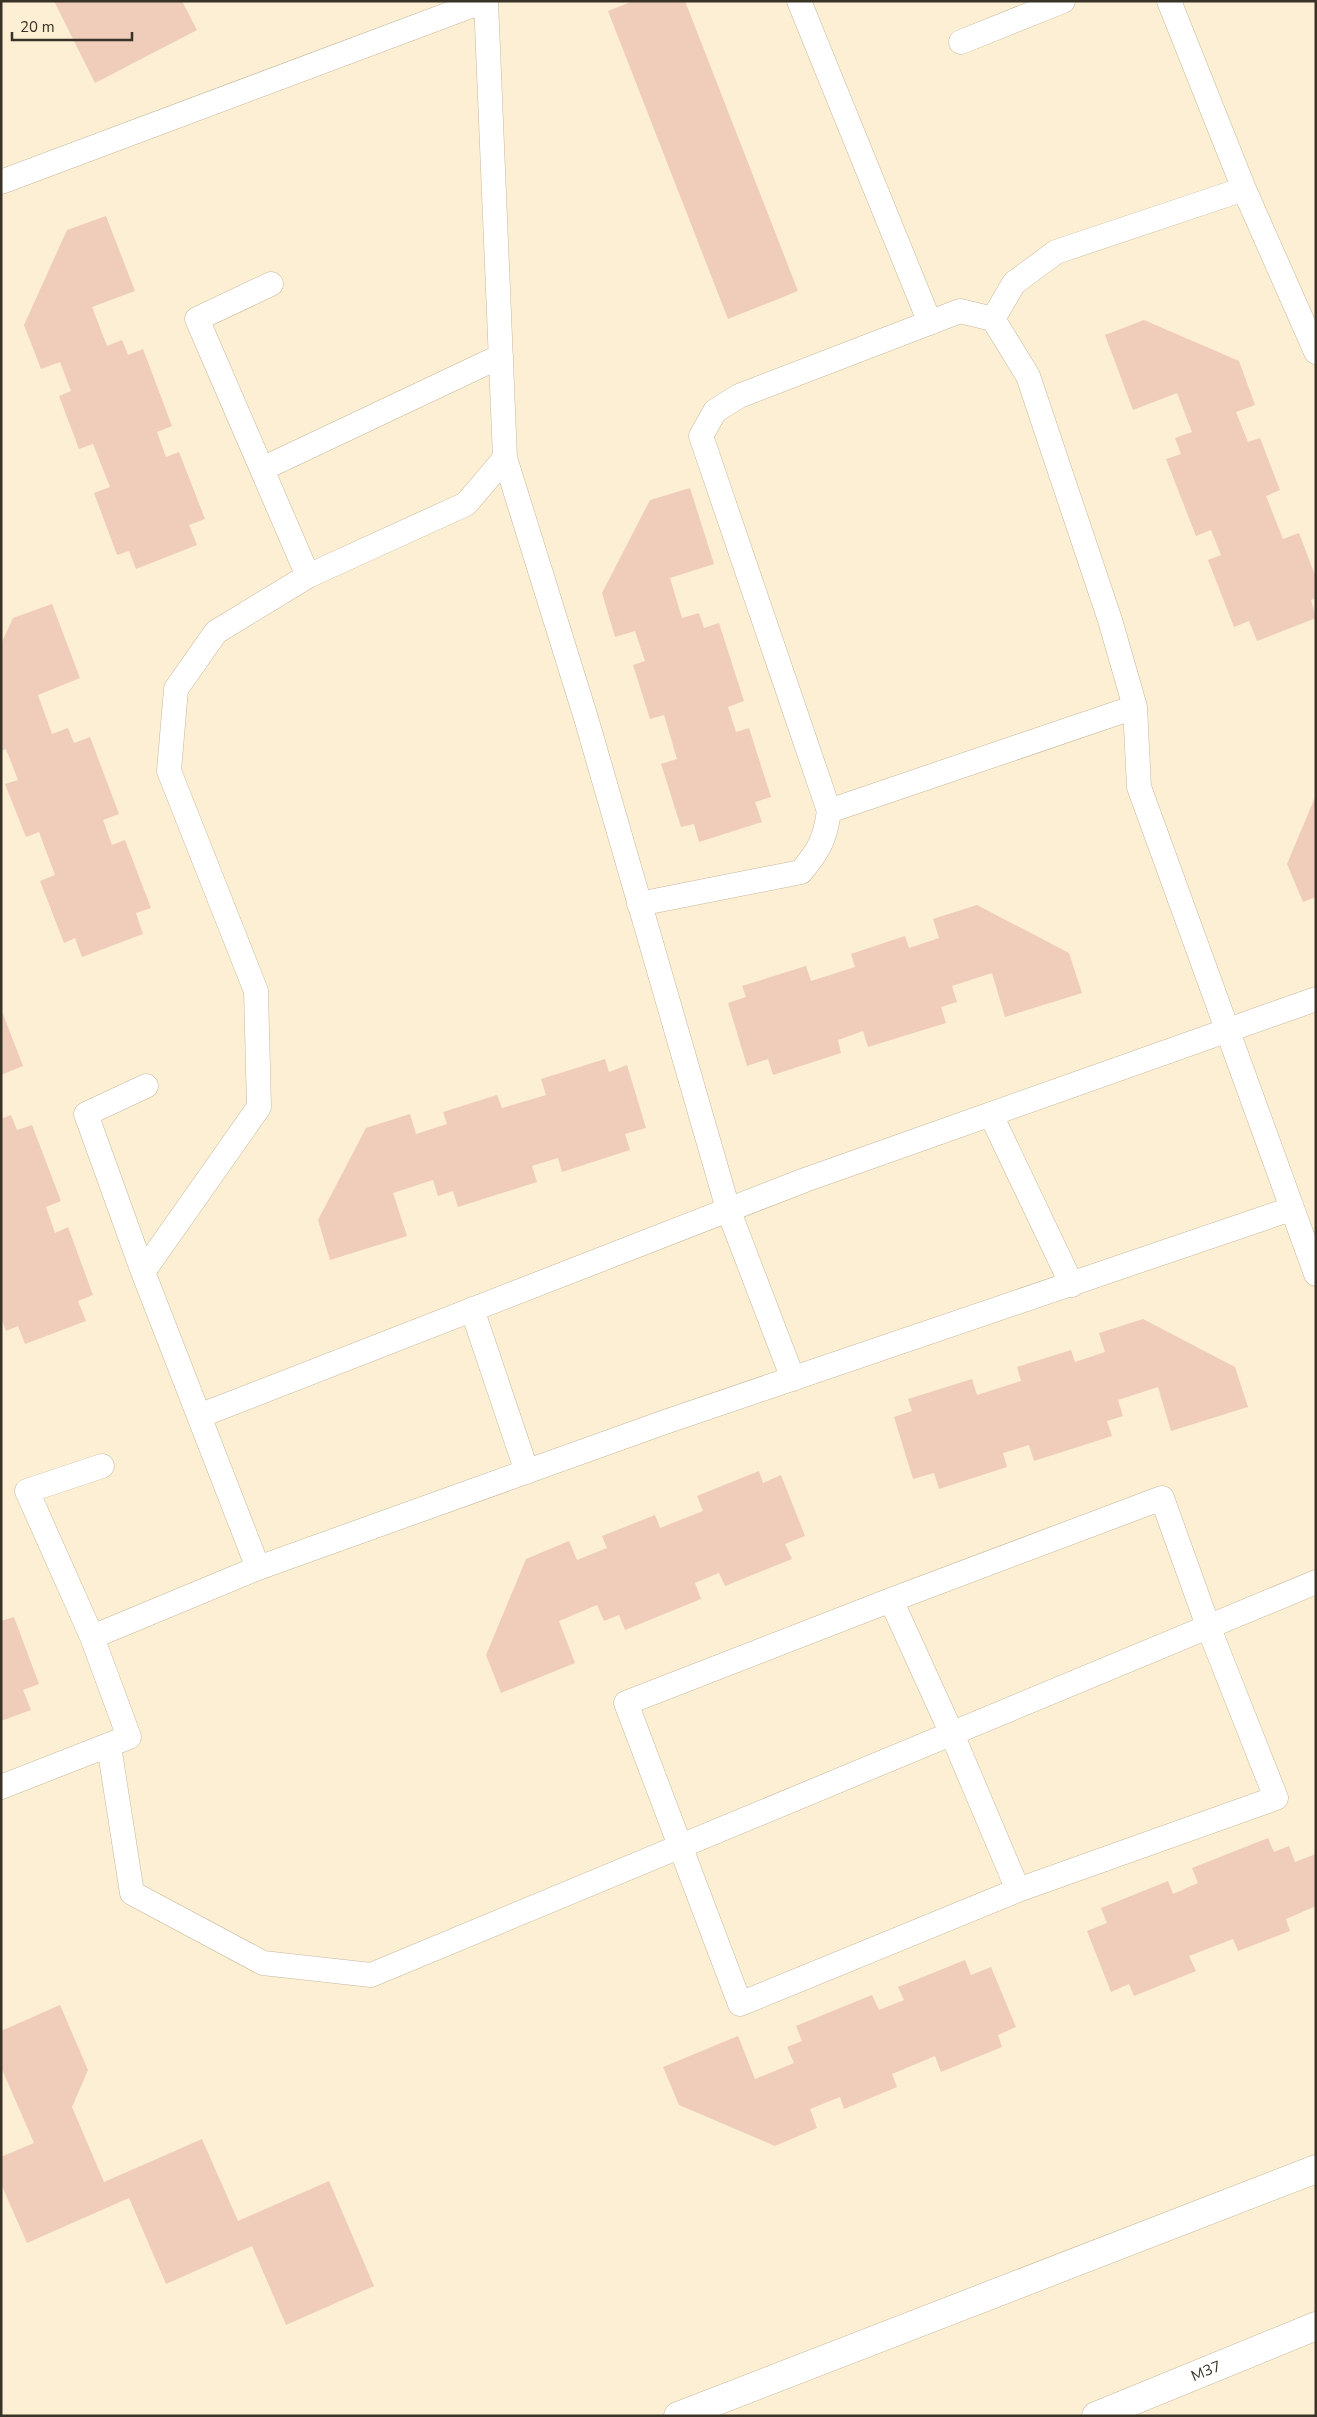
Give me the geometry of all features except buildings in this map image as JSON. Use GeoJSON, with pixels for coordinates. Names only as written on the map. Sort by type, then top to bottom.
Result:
{"type":"FeatureCollection","features":[{"type":"Feature","properties":{"kind":"highway"},"geometry":{"type":"LineString","coordinates":[[678,2416],[1316,2169]]}},
{"type":"Feature","properties":{"kind":"highway","name":"M37"},"geometry":{"type":"LineString","coordinates":[[1096,2416],[1316,2326]]}},
{"type":"Feature","properties":{"kind":"lane"},"geometry":{"type":"LineString","coordinates":[[1,182],[485,1],[505,458],[583,708],[728,1210],[793,1379]]}},
{"type":"Feature","properties":{"kind":"lane"},"geometry":{"type":"LineString","coordinates":[[799,1],[930,323]]}},
{"type":"Feature","properties":{"kind":"lane"},"geometry":{"type":"LineString","coordinates":[[961,42],[1063,1]]}},
{"type":"Feature","properties":{"kind":"lane"},"geometry":{"type":"LineString","coordinates":[[1169,1],[1244,189],[1316,352]]}},
{"type":"Feature","properties":{"kind":"lane"},"geometry":{"type":"LineString","coordinates":[[993,319],[1014,283],[1056,252],[1244,189]]}},
{"type":"Feature","properties":{"kind":"lane"},"geometry":{"type":"LineString","coordinates":[[271,284],[197,319],[308,576]]}},
{"type":"Feature","properties":{"kind":"lane"},"geometry":{"type":"LineString","coordinates":[[639,904],[801,872],[815,854],[825,835],[829,811],[701,436],[715,411],[739,396],[960,311],[993,319],[1028,376],[1110,620],[1135,707],[1139,787],[1316,1274]]}},
{"type":"Feature","properties":{"kind":"lane"},"geometry":{"type":"LineString","coordinates":[[262,469],[501,356]]}},
{"type":"Feature","properties":{"kind":"lane"},"geometry":{"type":"LineString","coordinates":[[143,1272],[258,1107],[256,991],[169,771],[176,689],[216,632],[308,576],[466,504],[505,458]]}},
{"type":"Feature","properties":{"kind":"lane"},"geometry":{"type":"LineString","coordinates":[[829,811],[1135,707]]}},
{"type":"Feature","properties":{"kind":"lane"},"geometry":{"type":"LineString","coordinates":[[199,1416],[805,1180],[1316,999]]}},
{"type":"Feature","properties":{"kind":"lane"},"geometry":{"type":"LineString","coordinates":[[146,1086],[86,1114],[143,1272],[258,1568]]}},
{"type":"Feature","properties":{"kind":"lane"},"geometry":{"type":"LineString","coordinates":[[991,1115],[1072,1285]]}},
{"type":"Feature","properties":{"kind":"lane"},"geometry":{"type":"LineString","coordinates":[[92,1637],[258,1568],[793,1379],[1291,1209]]}},
{"type":"Feature","properties":{"kind":"lane"},"geometry":{"type":"LineString","coordinates":[[472,1309],[527,1472]]}},
{"type":"Feature","properties":{"kind":"lane"},"geometry":{"type":"LineString","coordinates":[[1,1787],[129,1737],[92,1637],[27,1491],[102,1466]]}},
{"type":"Feature","properties":{"kind":"lane"},"geometry":{"type":"LineString","coordinates":[[1162,1498],[1208,1626],[1276,1798],[1018,1890],[740,2004],[626,1703],[891,1600],[1162,1498]]}},
{"type":"Feature","properties":{"kind":"lane"},"geometry":{"type":"LineString","coordinates":[[109,1746],[132,1893],[264,1963],[371,1975],[1316,1582]]}},
{"type":"Feature","properties":{"kind":"lane"},"geometry":{"type":"LineString","coordinates":[[891,1600],[952,1734],[1018,1890]]}}]}
